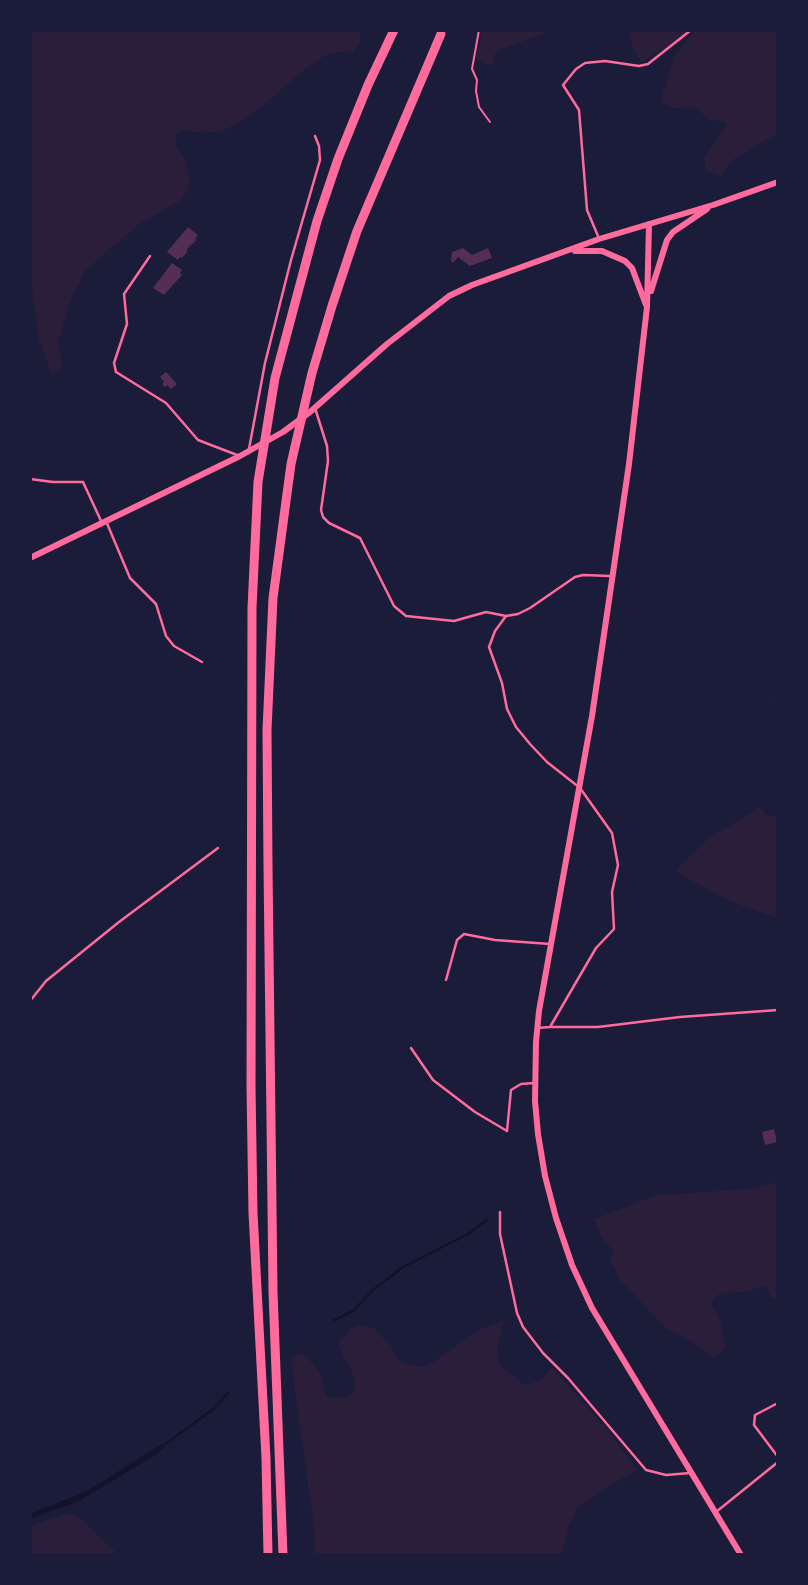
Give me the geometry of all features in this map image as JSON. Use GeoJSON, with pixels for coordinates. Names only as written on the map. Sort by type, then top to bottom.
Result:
{"type":"FeatureCollection","features":[{"type":"Feature","properties":{"kind":"highway"},"geometry":{"type":"LineString","coordinates":[[268,1555],[266,1458],[253,1213],[251,1087],[254,543],[261,459],[270,402],[298,289],[338,159],[394,30]]}},
{"type":"Feature","properties":{"kind":"highway"},"geometry":{"type":"LineString","coordinates":[[283,1555],[273,1292],[268,716],[273,597],[281,531],[312,373],[357,231],[441,34]]}},
{"type":"Feature","properties":{"kind":"street"},"geometry":{"type":"LineString","coordinates":[[30,558],[240,456],[283,432],[315,408],[387,344],[449,296],[472,285],[600,239],[778,182]]}},
{"type":"Feature","properties":{"kind":"street"},"geometry":{"type":"LineString","coordinates":[[647,307],[656,268],[667,240],[673,232],[713,205]]}},
{"type":"Feature","properties":{"kind":"street"},"geometry":{"type":"LineString","coordinates":[[649,224],[647,307],[629,464],[580,788],[537,1028],[534,1083],[545,1176],[572,1265],[592,1308],[741,1555]]}},
{"type":"Feature","properties":{"kind":"street"},"geometry":{"type":"LineString","coordinates":[[571,250],[602,251],[625,261],[632,268],[647,307]]}},
{"type":"Feature","properties":{"kind":"lane"},"geometry":{"type":"LineString","coordinates":[[600,239],[587,210],[579,110],[563,85],[576,69],[585,63],[605,61],[639,66],[648,64],[691,30]]}},
{"type":"Feature","properties":{"kind":"lane"},"geometry":{"type":"LineString","coordinates":[[248,452],[268,350],[320,160],[315,136]]}},
{"type":"Feature","properties":{"kind":"lane"},"geometry":{"type":"LineString","coordinates":[[150,256],[126,287],[124,294],[127,324],[114,363],[116,372],[166,403],[198,440],[240,456]]}},
{"type":"Feature","properties":{"kind":"lane"},"geometry":{"type":"LineString","coordinates":[[315,408],[327,446],[327,469],[321,510],[323,517],[329,523],[360,538],[371,564],[399,612],[416,619],[454,621],[486,612],[506,616],[518,614],[575,577],[612,576]]}},
{"type":"Feature","properties":{"kind":"lane"},"geometry":{"type":"LineString","coordinates":[[30,479],[83,482],[130,578],[156,604],[166,636],[174,646],[202,662]]}},
{"type":"Feature","properties":{"kind":"lane"},"geometry":{"type":"LineString","coordinates":[[506,616],[495,631],[489,647],[502,683],[507,709],[516,727],[530,744],[547,762],[580,788],[600,813],[612,833],[618,865],[612,892],[614,929],[596,948],[550,1027]]}},
{"type":"Feature","properties":{"kind":"lane"},"geometry":{"type":"LineString","coordinates":[[30,1001],[31,996],[46,981],[218,848]]}},
{"type":"Feature","properties":{"kind":"lane"},"geometry":{"type":"LineString","coordinates":[[446,980],[457,940],[464,934],[495,940],[550,944]]}},
{"type":"Feature","properties":{"kind":"lane"},"geometry":{"type":"LineString","coordinates":[[537,1028],[598,1027],[680,1017],[778,1010]]}},
{"type":"Feature","properties":{"kind":"lane"},"geometry":{"type":"LineString","coordinates":[[411,1048],[433,1080],[475,1112],[507,1131],[512,1090],[521,1084],[534,1083]]}},
{"type":"Feature","properties":{"kind":"lane"},"geometry":{"type":"LineString","coordinates":[[500,1212],[500,1234],[517,1313],[523,1327],[646,1470],[666,1475],[693,1473]]}},
{"type":"Feature","properties":{"kind":"lane"},"geometry":{"type":"LineString","coordinates":[[716,1512],[778,1459],[754,1425],[755,1415],[778,1403]]}},
{"type":"Feature","properties":{"kind":"path"},"geometry":{"type":"LineString","coordinates":[[479,30],[472,69],[477,80],[479,107],[490,122]]}},
{"type":"Feature","properties":{"kind":"shaded area"},"geometry":{"type":"Polygon","coordinates":[[[30,30],[361,30],[359,44],[353,53],[338,52],[324,56],[252,115],[221,132],[184,130],[177,135],[175,144],[184,157],[189,173],[189,188],[181,200],[138,225],[85,271],[72,297],[58,342],[63,367],[52,376],[38,336],[30,273],[30,30]]]}},
{"type":"Feature","properties":{"kind":"shaded area"},"geometry":{"type":"Polygon","coordinates":[[[482,30],[554,30],[499,50],[490,66],[478,61],[482,30]]]}},
{"type":"Feature","properties":{"kind":"shaded area"},"geometry":{"type":"Polygon","coordinates":[[[629,30],[688,30],[667,47],[641,62],[632,47],[629,30]]]}},
{"type":"Feature","properties":{"kind":"shaded area"},"geometry":{"type":"Polygon","coordinates":[[[695,30],[778,30],[778,133],[734,159],[721,176],[705,170],[705,156],[726,127],[726,122],[711,120],[693,107],[672,108],[660,102],[675,55],[695,30]]]}},
{"type":"Feature","properties":{"kind":"shaded area"},"geometry":{"type":"Polygon","coordinates":[[[760,807],[770,817],[778,813],[778,918],[729,901],[678,873],[677,869],[708,839],[760,807]]]}},
{"type":"Feature","properties":{"kind":"shaded area"},"geometry":{"type":"Polygon","coordinates":[[[778,1182],[778,1298],[771,1299],[767,1287],[763,1286],[746,1292],[721,1293],[715,1297],[712,1305],[720,1321],[726,1346],[714,1359],[689,1339],[666,1329],[620,1280],[610,1260],[614,1252],[601,1236],[594,1219],[657,1195],[748,1189],[778,1182]]]}},
{"type":"Feature","properties":{"kind":"shaded area"},"geometry":{"type":"Polygon","coordinates":[[[504,1321],[497,1347],[499,1363],[522,1384],[528,1385],[540,1380],[552,1367],[611,1434],[637,1470],[577,1509],[569,1525],[562,1555],[315,1555],[313,1520],[291,1360],[294,1356],[304,1353],[321,1375],[326,1395],[331,1398],[346,1398],[354,1392],[355,1386],[339,1342],[352,1328],[359,1325],[374,1328],[391,1346],[397,1358],[403,1363],[420,1367],[435,1361],[480,1329],[504,1321]]]}},
{"type":"Feature","properties":{"kind":"shaded area"},"geometry":{"type":"Polygon","coordinates":[[[162,1444],[164,1448],[155,1455],[79,1501],[30,1519],[30,1514],[89,1490],[162,1444]]]}},
{"type":"Feature","properties":{"kind":"shaded area"},"geometry":{"type":"Polygon","coordinates":[[[65,1514],[79,1518],[119,1555],[30,1555],[30,1526],[65,1514]]]}},
{"type":"Feature","properties":{"kind":"building"},"geometry":{"type":"Polygon","coordinates":[[[188,227],[198,235],[186,250],[188,251],[178,260],[167,252],[188,227]]]}},
{"type":"Feature","properties":{"kind":"building"},"geometry":{"type":"Polygon","coordinates":[[[463,248],[472,255],[488,248],[492,258],[470,266],[458,257],[453,263],[452,252],[463,248]]]}},
{"type":"Feature","properties":{"kind":"building"},"geometry":{"type":"Polygon","coordinates":[[[172,263],[182,270],[182,275],[164,295],[153,288],[172,263]]]}},
{"type":"Feature","properties":{"kind":"building"},"geometry":{"type":"Polygon","coordinates":[[[166,372],[177,384],[171,389],[162,384],[164,382],[160,377],[166,372]]]}},
{"type":"Feature","properties":{"kind":"building"},"geometry":{"type":"Polygon","coordinates":[[[774,1129],[777,1142],[765,1145],[762,1132],[774,1129]]]}},
{"type":"Feature","properties":{"kind":"waterway"},"geometry":{"type":"LineString","coordinates":[[334,1320],[353,1311],[373,1290],[403,1267],[468,1234],[487,1220]]}},
{"type":"Feature","properties":{"kind":"waterway"},"geometry":{"type":"LineString","coordinates":[[160,1448],[212,1410],[228,1393]]}}]}
